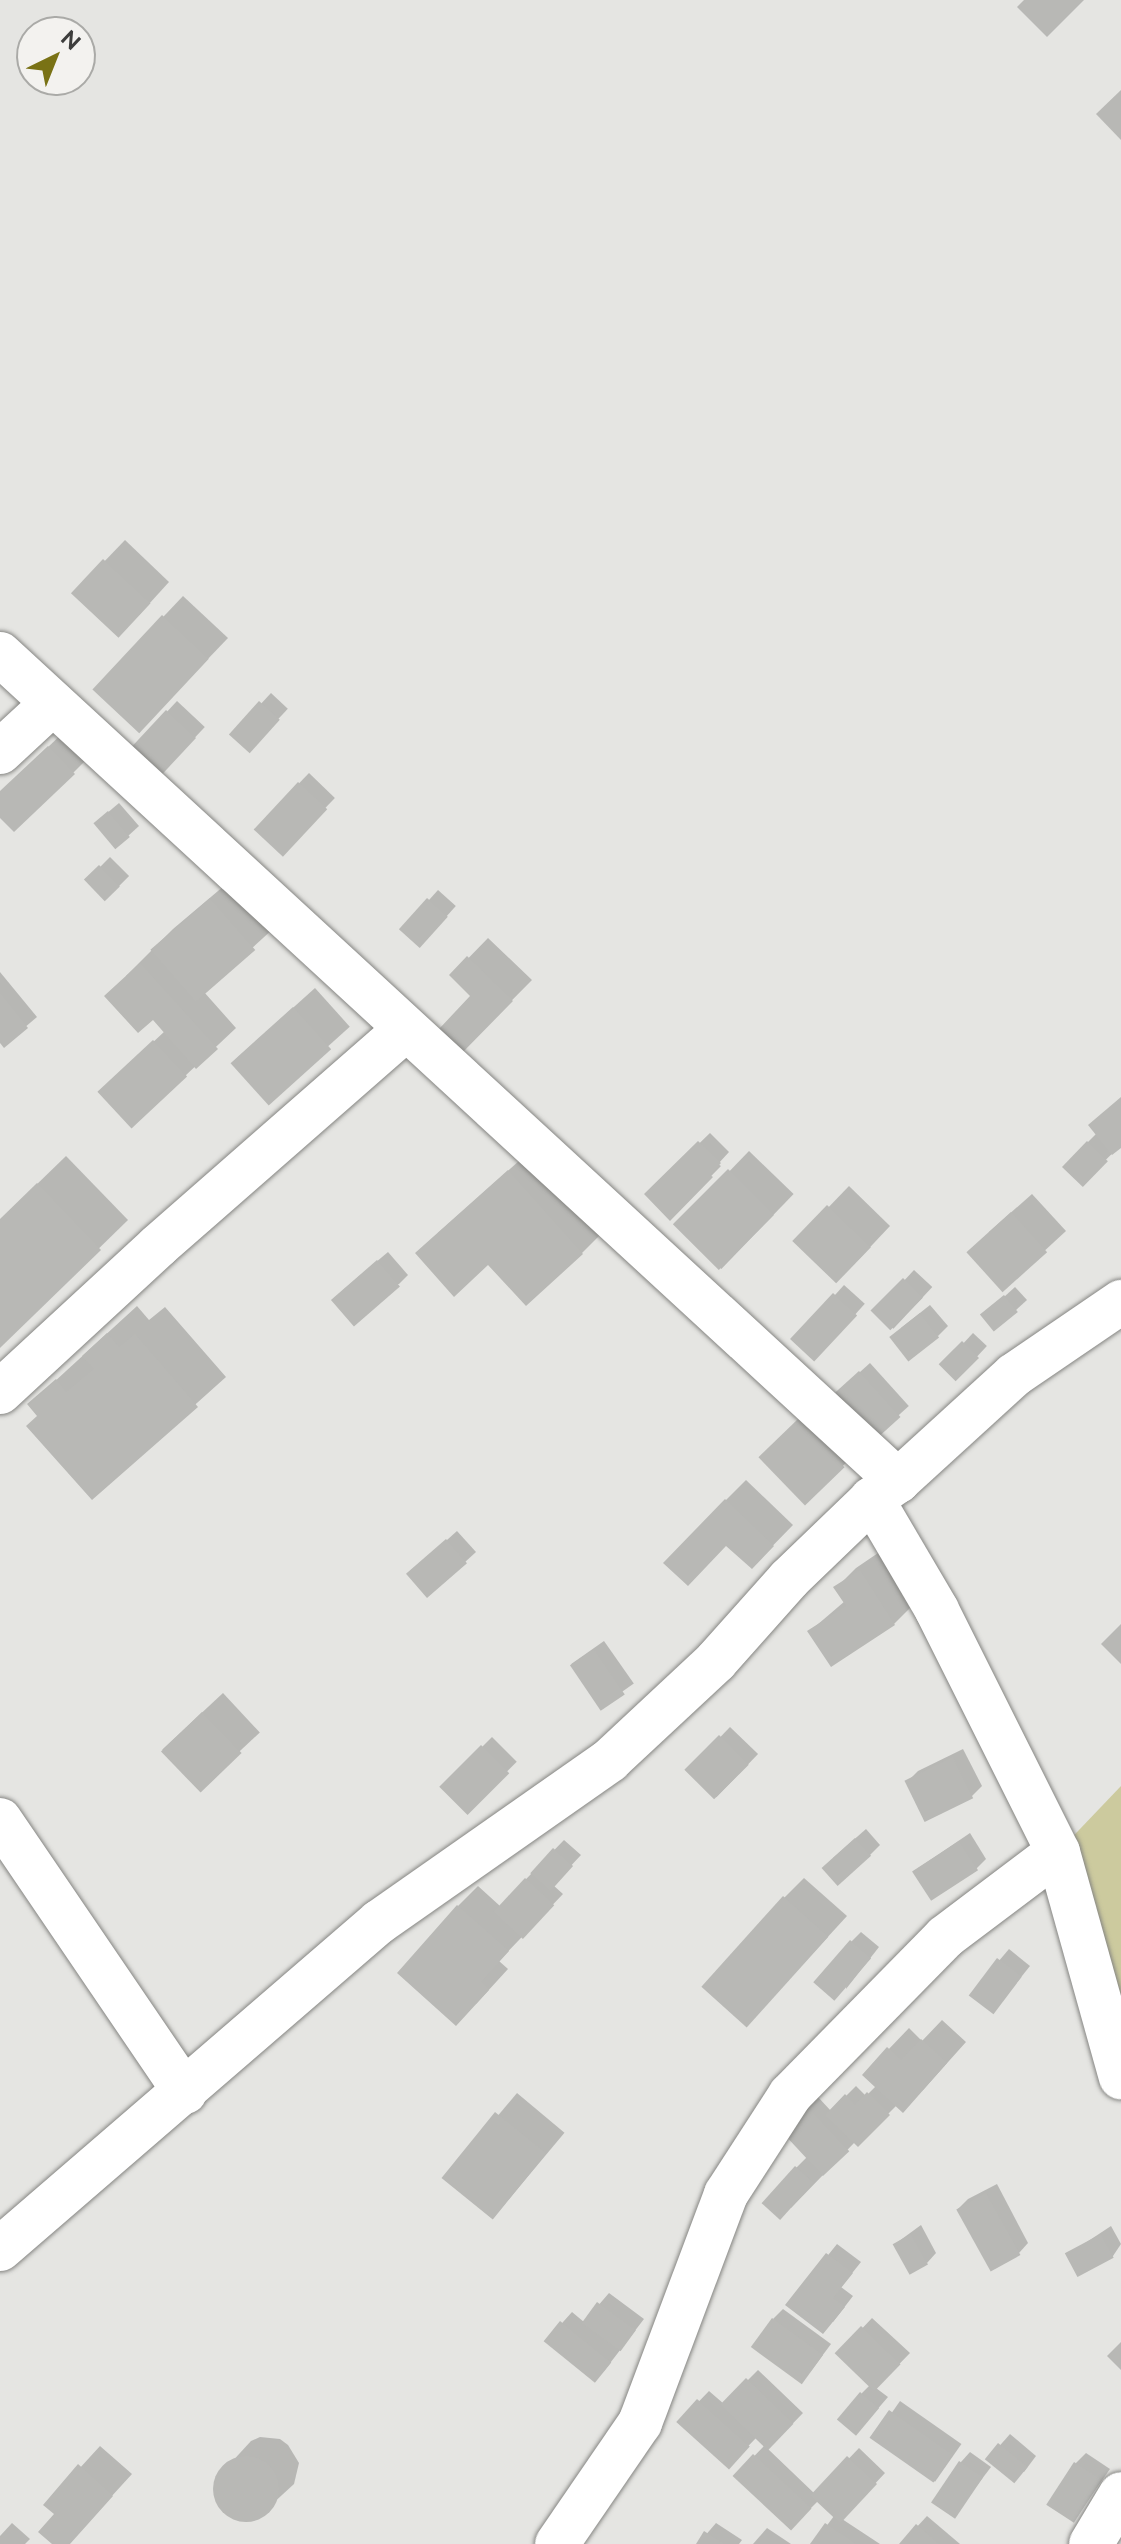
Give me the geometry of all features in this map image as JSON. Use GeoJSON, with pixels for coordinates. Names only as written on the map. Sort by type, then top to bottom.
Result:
{"type":"FeatureCollection","features":[{"type":"Feature","properties":{"kind":"street"},"geometry":{"type":"LineString","coordinates":[[0,654],[405,1030],[885,1490],[937,1610],[1058,1852],[1121,2077]]}},
{"type":"Feature","properties":{"kind":"street"},"geometry":{"type":"LineString","coordinates":[[0,752],[53,703]]}},
{"type":"Feature","properties":{"kind":"street"},"geometry":{"type":"LineString","coordinates":[[0,1392],[158,1246],[405,1030]]}},
{"type":"Feature","properties":{"kind":"street"},"geometry":{"type":"LineString","coordinates":[[7,2229],[185,2092],[379,1922],[610,1760],[716,1661],[789,1579],[885,1490],[1014,1375],[1121,1302]]}},
{"type":"Feature","properties":{"kind":"street"},"geometry":{"type":"LineString","coordinates":[[0,1820],[185,2092]]}},
{"type":"Feature","properties":{"kind":"street"},"geometry":{"type":"LineString","coordinates":[[557,2544],[640,2423],[726,2194],[790,2095],[945,1937],[1058,1852]]}},
{"type":"Feature","properties":{"kind":"street"},"geometry":{"type":"LineString","coordinates":[[1091,2544],[1121,2494]]}},
{"type":"Feature","properties":{"kind":"shaded area"},"geometry":{"type":"Polygon","coordinates":[[[1121,1786],[1121,2077],[1058,1852],[1121,1786]]]}},
{"type":"Feature","properties":{"kind":"building"},"geometry":{"type":"Polygon","coordinates":[[[1024,0],[1084,0],[1047,37],[1017,7],[1024,0]]]}},
{"type":"Feature","properties":{"kind":"building"},"geometry":{"type":"Polygon","coordinates":[[[1121,90],[1121,140],[1096,114],[1121,90]]]}},
{"type":"Feature","properties":{"kind":"building"},"geometry":{"type":"Polygon","coordinates":[[[103,559],[151,603],[118,638],[71,593],[103,559]]]}},
{"type":"Feature","properties":{"kind":"building"},"geometry":{"type":"Polygon","coordinates":[[[162,615],[209,659],[139,733],[92,690],[162,615]]]}},
{"type":"Feature","properties":{"kind":"building"},"geometry":{"type":"Polygon","coordinates":[[[259,701],[280,720],[250,753],[229,734],[259,701]]]}},
{"type":"Feature","properties":{"kind":"building"},"geometry":{"type":"Polygon","coordinates":[[[166,710],[196,738],[159,777],[129,749],[166,710]]]}},
{"type":"Feature","properties":{"kind":"building"},"geometry":{"type":"Polygon","coordinates":[[[48,746],[75,774],[14,832],[0,818],[0,791],[48,746]]]}},
{"type":"Feature","properties":{"kind":"building"},"geometry":{"type":"Polygon","coordinates":[[[298,782],[327,809],[283,857],[254,830],[298,782]]]}},
{"type":"Feature","properties":{"kind":"building"},"geometry":{"type":"Polygon","coordinates":[[[108,811],[130,837],[115,849],[93,823],[108,811]]]}},
{"type":"Feature","properties":{"kind":"building"},"geometry":{"type":"Polygon","coordinates":[[[99,865],[120,887],[105,901],[84,880],[99,865]]]}},
{"type":"Feature","properties":{"kind":"building"},"geometry":{"type":"Polygon","coordinates":[[[210,898],[255,950],[196,1002],[150,950],[210,898]]]}},
{"type":"Feature","properties":{"kind":"building"},"geometry":{"type":"Polygon","coordinates":[[[427,898],[448,917],[420,948],[399,929],[427,898]]]}},
{"type":"Feature","properties":{"kind":"building"},"geometry":{"type":"Polygon","coordinates":[[[467,956],[513,1001],[463,1052],[439,1029],[470,996],[449,975],[467,956]]]}},
{"type":"Feature","properties":{"kind":"building"},"geometry":{"type":"Polygon","coordinates":[[[140,963],[218,1049],[196,1069],[153,1020],[138,1033],[104,996],[140,963]]]}},
{"type":"Feature","properties":{"kind":"building"},"geometry":{"type":"Polygon","coordinates":[[[0,993],[28,1028],[4,1048],[0,1043],[0,993]]]}},
{"type":"Feature","properties":{"kind":"building"},"geometry":{"type":"Polygon","coordinates":[[[293,1007],[331,1049],[269,1106],[231,1063],[293,1007]]]}},
{"type":"Feature","properties":{"kind":"building"},"geometry":{"type":"Polygon","coordinates":[[[153,1040],[187,1077],[132,1128],[97,1092],[153,1040]]]}},
{"type":"Feature","properties":{"kind":"building"},"geometry":{"type":"Polygon","coordinates":[[[1121,1097],[1121,1148],[1112,1155],[1088,1125],[1121,1097]]]}},
{"type":"Feature","properties":{"kind":"building"},"geometry":{"type":"Polygon","coordinates":[[[698,1141],[721,1163],[710,1175],[713,1177],[670,1221],[644,1194],[698,1141]]]}},
{"type":"Feature","properties":{"kind":"building"},"geometry":{"type":"Polygon","coordinates":[[[1087,1141],[1108,1161],[1083,1187],[1062,1167],[1087,1141]]]}},
{"type":"Feature","properties":{"kind":"building"},"geometry":{"type":"Polygon","coordinates":[[[728,1169],[774,1215],[719,1270],[673,1224],[728,1169]]]}},
{"type":"Feature","properties":{"kind":"building"},"geometry":{"type":"Polygon","coordinates":[[[508,1170],[583,1254],[526,1306],[488,1265],[454,1297],[415,1253],[508,1170]]]}},
{"type":"Feature","properties":{"kind":"building"},"geometry":{"type":"Polygon","coordinates":[[[37,1183],[101,1250],[0,1348],[0,1219],[37,1183]]]}},
{"type":"Feature","properties":{"kind":"building"},"geometry":{"type":"Polygon","coordinates":[[[827,1205],[871,1247],[836,1283],[792,1241],[827,1205]]]}},
{"type":"Feature","properties":{"kind":"building"},"geometry":{"type":"Polygon","coordinates":[[[1011,1212],[1047,1252],[1003,1292],[966,1252],[1011,1212]]]}},
{"type":"Feature","properties":{"kind":"building"},"geometry":{"type":"Polygon","coordinates":[[[377,1260],[400,1286],[354,1326],[331,1300],[377,1260]]]}},
{"type":"Feature","properties":{"kind":"building"},"geometry":{"type":"Polygon","coordinates":[[[903,1278],[923,1298],[890,1330],[870,1311],[903,1278]]]}},
{"type":"Feature","properties":{"kind":"building"},"geometry":{"type":"Polygon","coordinates":[[[833,1293],[857,1316],[814,1362],[790,1339],[833,1293]]]}},
{"type":"Feature","properties":{"kind":"building"},"geometry":{"type":"Polygon","coordinates":[[[1004,1295],[1018,1312],[994,1332],[980,1315],[1004,1295]]]}},
{"type":"Feature","properties":{"kind":"building"},"geometry":{"type":"Polygon","coordinates":[[[920,1313],[939,1337],[908,1361],[889,1337],[920,1313]]]}},
{"type":"Feature","properties":{"kind":"building"},"geometry":{"type":"Polygon","coordinates":[[[107,1333],[119,1347],[135,1334],[198,1407],[92,1500],[26,1426],[37,1416],[27,1404],[56,1379],[66,1392],[94,1369],[82,1356],[107,1333]]]}},
{"type":"Feature","properties":{"kind":"building"},"geometry":{"type":"Polygon","coordinates":[[[962,1341],[979,1358],[956,1381],[939,1364],[962,1341]]]}},
{"type":"Feature","properties":{"kind":"building"},"geometry":{"type":"Polygon","coordinates":[[[859,1371],[900,1417],[877,1438],[835,1392],[859,1371]]]}},
{"type":"Feature","properties":{"kind":"building"},"geometry":{"type":"Polygon","coordinates":[[[798,1419],[845,1467],[805,1505],[758,1457],[798,1419]]]}},
{"type":"Feature","properties":{"kind":"building"},"geometry":{"type":"Polygon","coordinates":[[[725,1499],[774,1546],[752,1569],[726,1546],[688,1586],[663,1563],[725,1499]]]}},
{"type":"Feature","properties":{"kind":"building"},"geometry":{"type":"Polygon","coordinates":[[[446,1539],[467,1563],[427,1598],[406,1574],[446,1539]]]}},
{"type":"Feature","properties":{"kind":"building"},"geometry":{"type":"Polygon","coordinates":[[[860,1570],[895,1625],[831,1667],[807,1631],[846,1606],[833,1587],[860,1570]]]}},
{"type":"Feature","properties":{"kind":"building"},"geometry":{"type":"Polygon","coordinates":[[[1121,1624],[1121,1664],[1101,1644],[1121,1624]]]}},
{"type":"Feature","properties":{"kind":"building"},"geometry":{"type":"Polygon","coordinates":[[[594,1649],[625,1695],[601,1711],[570,1665],[594,1649]]]}},
{"type":"Feature","properties":{"kind":"building"},"geometry":{"type":"Polygon","coordinates":[[[202,1712],[242,1753],[201,1793],[161,1752],[202,1712]]]}},
{"type":"Feature","properties":{"kind":"building"},"geometry":{"type":"Polygon","coordinates":[[[719,1735],[749,1765],[714,1799],[684,1770],[719,1735]]]}},
{"type":"Feature","properties":{"kind":"building"},"geometry":{"type":"Polygon","coordinates":[[[481,1745],[509,1773],[468,1815],[439,1787],[481,1745]]]}},
{"type":"Feature","properties":{"kind":"building"},"geometry":{"type":"Polygon","coordinates":[[[953,1757],[973,1798],[925,1822],[904,1781],[953,1757]]]}},
{"type":"Feature","properties":{"kind":"building"},"geometry":{"type":"Polygon","coordinates":[[[855,1838],[871,1856],[838,1886],[822,1868],[855,1838]]]}},
{"type":"Feature","properties":{"kind":"building"},"geometry":{"type":"Polygon","coordinates":[[[959,1841],[978,1870],[931,1901],[912,1871],[959,1841]]]}},
{"type":"Feature","properties":{"kind":"building"},"geometry":{"type":"Polygon","coordinates":[[[553,1848],[573,1866],[550,1891],[530,1873],[553,1848]]]}},
{"type":"Feature","properties":{"kind":"building"},"geometry":{"type":"Polygon","coordinates":[[[525,1878],[554,1905],[523,1939],[494,1912],[525,1878]]]}},
{"type":"Feature","properties":{"kind":"building"},"geometry":{"type":"Polygon","coordinates":[[[783,1896],[828,1937],[747,2027],[701,1987],[783,1896]]]}},
{"type":"Feature","properties":{"kind":"building"},"geometry":{"type":"Polygon","coordinates":[[[457,1905],[509,1951],[481,1982],[489,1990],[456,2026],[397,1973],[457,1905]]]}},
{"type":"Feature","properties":{"kind":"building"},"geometry":{"type":"Polygon","coordinates":[[[850,1940],[871,1958],[834,2001],[813,1982],[850,1940]]]}},
{"type":"Feature","properties":{"kind":"building"},"geometry":{"type":"Polygon","coordinates":[[[997,1958],[1022,1977],[993,2014],[969,1996],[997,1958]]]}},
{"type":"Feature","properties":{"kind":"building"},"geometry":{"type":"Polygon","coordinates":[[[921,2039],[947,2063],[903,2113],[862,2075],[887,2047],[901,2060],[921,2039]]]}},
{"type":"Feature","properties":{"kind":"building"},"geometry":{"type":"Polygon","coordinates":[[[867,2092],[890,2115],[858,2147],[825,2115],[845,2094],[855,2105],[867,2092]]]}},
{"type":"Feature","properties":{"kind":"building"},"geometry":{"type":"Polygon","coordinates":[[[807,2106],[849,2151],[823,2176],[781,2131],[807,2106]]]}},
{"type":"Feature","properties":{"kind":"building"},"geometry":{"type":"Polygon","coordinates":[[[495,2112],[546,2154],[493,2220],[442,2178],[495,2112]]]}},
{"type":"Feature","properties":{"kind":"building"},"geometry":{"type":"Polygon","coordinates":[[[795,2166],[814,2183],[780,2220],[762,2203],[795,2166]]]}},
{"type":"Feature","properties":{"kind":"building"},"geometry":{"type":"Polygon","coordinates":[[[986,2193],[1020,2255],[991,2272],[956,2209],[986,2193]]]}},
{"type":"Feature","properties":{"kind":"building"},"geometry":{"type":"Polygon","coordinates":[[[911,2234],[928,2265],[910,2275],[893,2244],[911,2234]]]}},
{"type":"Feature","properties":{"kind":"building"},"geometry":{"type":"Polygon","coordinates":[[[1101,2234],[1114,2258],[1077,2277],[1065,2253],[1101,2234]]]}},
{"type":"Feature","properties":{"kind":"building"},"geometry":{"type":"Polygon","coordinates":[[[826,2253],[853,2273],[833,2298],[845,2307],[823,2334],[785,2305],[826,2253]]]}},
{"type":"Feature","properties":{"kind":"building"},"geometry":{"type":"Polygon","coordinates":[[[597,2302],[636,2330],[621,2351],[582,2323],[597,2302]]]}},
{"type":"Feature","properties":{"kind":"building"},"geometry":{"type":"Polygon","coordinates":[[[772,2318],[823,2355],[802,2384],[751,2347],[772,2318]]]}},
{"type":"Feature","properties":{"kind":"building"},"geometry":{"type":"Polygon","coordinates":[[[560,2321],[611,2363],[595,2383],[544,2341],[560,2321]]]}},
{"type":"Feature","properties":{"kind":"building"},"geometry":{"type":"Polygon","coordinates":[[[861,2326],[901,2364],[874,2392],[835,2353],[861,2326]]]}},
{"type":"Feature","properties":{"kind":"building"},"geometry":{"type":"Polygon","coordinates":[[[1121,2342],[1121,2370],[1107,2356],[1121,2342]]]}},
{"type":"Feature","properties":{"kind":"building"},"geometry":{"type":"Polygon","coordinates":[[[746,2378],[793,2424],[768,2450],[720,2405],[746,2378]]]}},
{"type":"Feature","properties":{"kind":"building"},"geometry":{"type":"Polygon","coordinates":[[[860,2392],[879,2408],[856,2436],[837,2420],[860,2392]]]}},
{"type":"Feature","properties":{"kind":"building"},"geometry":{"type":"Polygon","coordinates":[[[697,2399],[750,2447],[729,2470],[676,2422],[697,2399]]]}},
{"type":"Feature","properties":{"kind":"building"},"geometry":{"type":"Polygon","coordinates":[[[889,2410],[953,2455],[933,2483],[869,2438],[889,2410]]]}},
{"type":"Feature","properties":{"kind":"building"},"geometry":{"type":"Polygon","coordinates":[[[998,2443],[1028,2467],[1014,2483],[985,2459],[998,2443]]]}},
{"type":"Feature","properties":{"kind":"building"},"geometry":{"type":"Polygon","coordinates":[[[753,2454],[812,2509],[791,2531],[733,2476],[753,2454]]]}},
{"type":"Feature","properties":{"kind":"building"},"geometry":{"type":"Polygon","coordinates":[[[246,2456],[259,2459],[269,2466],[276,2476],[279,2489],[276,2502],[269,2512],[259,2519],[246,2522],[233,2519],[223,2512],[216,2502],[213,2489],[216,2476],[223,2466],[233,2459],[246,2456]]]}},
{"type":"Feature","properties":{"kind":"building"},"geometry":{"type":"Polygon","coordinates":[[[847,2456],[877,2484],[840,2523],[810,2495],[847,2456]]]}},
{"type":"Feature","properties":{"kind":"building"},"geometry":{"type":"Polygon","coordinates":[[[959,2461],[983,2477],[955,2519],[931,2502],[959,2461]]]}},
{"type":"Feature","properties":{"kind":"building"},"geometry":{"type":"Polygon","coordinates":[[[1074,2462],[1102,2480],[1074,2523],[1046,2505],[1074,2462]]]}},
{"type":"Feature","properties":{"kind":"building"},"geometry":{"type":"Polygon","coordinates":[[[78,2464],[113,2496],[70,2544],[52,2544],[38,2532],[54,2514],[43,2505],[78,2464]]]}},
{"type":"Feature","properties":{"kind":"building"},"geometry":{"type":"Polygon","coordinates":[[[825,2523],[856,2544],[810,2544],[825,2523]]]}},
{"type":"Feature","properties":{"kind":"building"},"geometry":{"type":"Polygon","coordinates":[[[916,2524],[939,2544],[899,2544],[916,2524]]]}},
{"type":"Feature","properties":{"kind":"building"},"geometry":{"type":"Polygon","coordinates":[[[704,2531],[724,2544],[696,2544],[704,2531]]]}}]}
